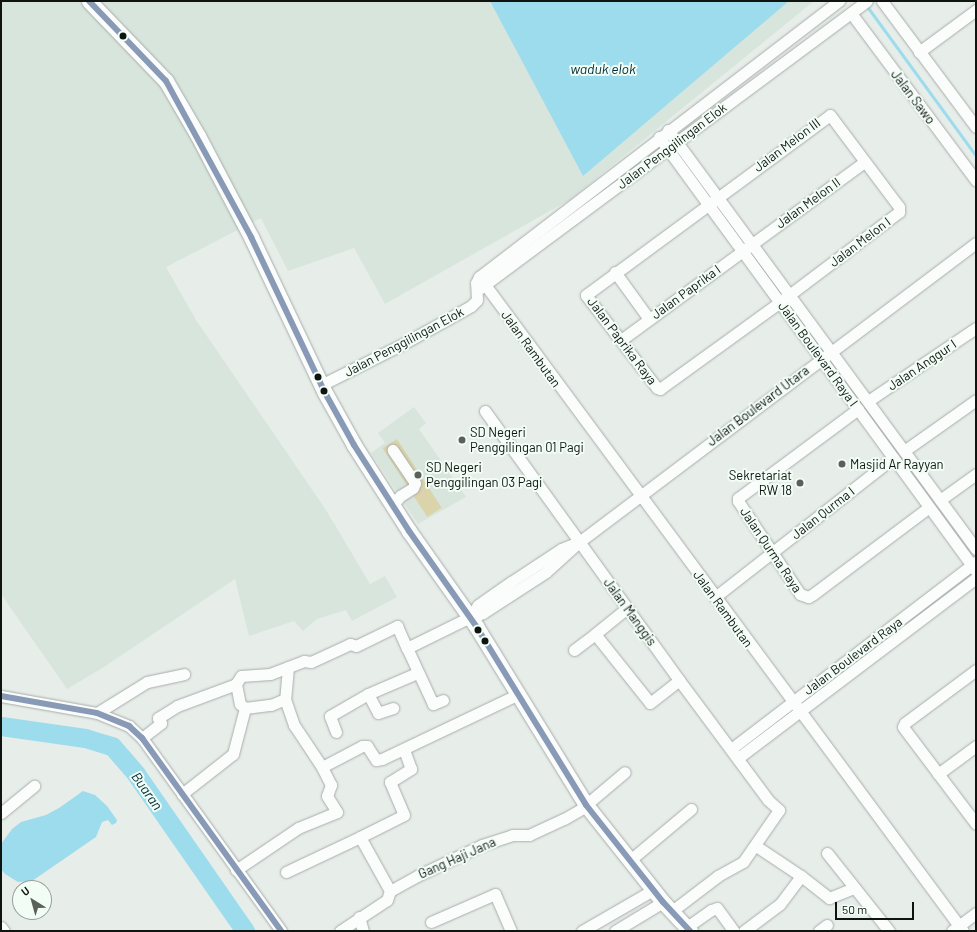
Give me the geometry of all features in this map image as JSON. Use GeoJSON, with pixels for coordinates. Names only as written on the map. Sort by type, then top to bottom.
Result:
{"type":"FeatureCollection","features":[{"type":"Feature","properties":{"kind":"main road"},"geometry":{"type":"LineString","coordinates":[[89,1],[166,81],[183,108],[293,321],[321,385],[343,427],[392,506],[470,617],[519,694],[586,805],[667,907],[689,929]]}},
{"type":"Feature","properties":{"kind":"street","name":"Jalan Penggilingan Elok"},"geometry":{"type":"LineString","coordinates":[[481,288],[479,277],[668,130],[839,1]]}},
{"type":"Feature","properties":{"kind":"street","name":"Jalan Penggilingan Elok"},"geometry":{"type":"LineString","coordinates":[[321,385],[460,313],[475,302],[481,288],[867,1]]}},
{"type":"Feature","properties":{"kind":"street"},"geometry":{"type":"LineString","coordinates":[[882,1],[976,127]]}},
{"type":"Feature","properties":{"kind":"street"},"geometry":{"type":"LineString","coordinates":[[919,52],[976,10]]}},
{"type":"Feature","properties":{"kind":"street","name":"Jalan Sawo"},"geometry":{"type":"LineString","coordinates":[[854,11],[976,181]]}},
{"type":"Feature","properties":{"kind":"street","name":"Jalan Melon III"},"geometry":{"type":"LineString","coordinates":[[718,197],[830,115],[863,163]]}},
{"type":"Feature","properties":{"kind":"street","name":"Jalan Boulevard Raya I"},"geometry":{"type":"LineString","coordinates":[[668,130],[976,549]]}},
{"type":"Feature","properties":{"kind":"street","name":"Jalan Boulevard Raya I"},"geometry":{"type":"LineString","coordinates":[[659,137],[929,507],[975,566]]}},
{"type":"Feature","properties":{"kind":"street","name":"Jalan Melon II"},"geometry":{"type":"LineString","coordinates":[[752,244],[863,163]]}},
{"type":"Feature","properties":{"kind":"street","name":"Jalan Melon I"},"geometry":{"type":"LineString","coordinates":[[789,294],[899,212],[899,207],[863,163]]}},
{"type":"Feature","properties":{"kind":"street","name":"Jalan Paprika Raya"},"geometry":{"type":"LineString","coordinates":[[718,197],[615,272],[586,296],[657,388],[660,389],[789,294]]}},
{"type":"Feature","properties":{"kind":"street","name":"Jalan Boulevard Utara"},"geometry":{"type":"LineString","coordinates":[[470,617],[478,605],[561,548],[579,542],[976,243]]}},
{"type":"Feature","properties":{"kind":"street","name":"Jalan Paprika I"},"geometry":{"type":"LineString","coordinates":[[621,340],[752,244]]}},
{"type":"Feature","properties":{"kind":"street"},"geometry":{"type":"LineString","coordinates":[[615,272],[649,319]]}},
{"type":"Feature","properties":{"kind":"street","name":"Jalan Rambutan"},"geometry":{"type":"LineString","coordinates":[[481,288],[715,597],[958,929]]}},
{"type":"Feature","properties":{"kind":"street","name":"Jalan Anggur I"},"geometry":{"type":"LineString","coordinates":[[868,402],[976,328]]}},
{"type":"Feature","properties":{"kind":"street"},"geometry":{"type":"LineString","coordinates":[[904,451],[976,400]]}},
{"type":"Feature","properties":{"kind":"street","name":"Jalan Qurma Raya"},"geometry":{"type":"LineString","coordinates":[[858,409],[741,494],[738,501],[800,594],[808,597],[929,507]]}},
{"type":"Feature","properties":{"kind":"street","name":"Jalan Manggis"},"geometry":{"type":"LineString","coordinates":[[485,411],[679,680],[768,800],[779,810],[756,846]]}},
{"type":"Feature","properties":{"kind":"street"},"geometry":{"type":"LineString","coordinates":[[392,506],[400,496],[413,488],[414,483],[394,450]]}},
{"type":"Feature","properties":{"kind":"street","name":"Jalan Qurma I"},"geometry":{"type":"LineString","coordinates":[[715,597],[894,458]]}},
{"type":"Feature","properties":{"kind":"street"},"geometry":{"type":"LineString","coordinates":[[940,500],[976,474]]}},
{"type":"Feature","properties":{"kind":"street","name":"Jalan Boulevard Raya"},"geometry":{"type":"LineString","coordinates":[[731,749],[975,566]]}},
{"type":"Feature","properties":{"kind":"street","name":"Jalan Boulevard Raya"},"geometry":{"type":"LineString","coordinates":[[738,758],[976,578]]}},
{"type":"Feature","properties":{"kind":"street"},"geometry":{"type":"LineString","coordinates":[[574,650],[627,608]]}},
{"type":"Feature","properties":{"kind":"street"},"geometry":{"type":"LineString","coordinates":[[407,648],[470,617]]}},
{"type":"Feature","properties":{"kind":"street"},"geometry":{"type":"LineString","coordinates":[[142,738],[161,723],[158,718],[177,706],[236,684],[241,676],[270,674],[288,667],[330,655],[350,644],[356,646],[397,626],[417,673],[433,704],[443,700]]}},
{"type":"Feature","properties":{"kind":"street"},"geometry":{"type":"LineString","coordinates":[[595,634],[650,703],[679,680]]}},
{"type":"Feature","properties":{"kind":"street"},"geometry":{"type":"LineString","coordinates":[[236,870],[298,828],[337,812],[327,796],[331,785],[322,767],[294,725],[285,699],[288,667]]}},
{"type":"Feature","properties":{"kind":"street"},"geometry":{"type":"LineString","coordinates":[[976,670],[905,723],[903,727],[976,824]]}},
{"type":"Feature","properties":{"kind":"street"},"geometry":{"type":"LineString","coordinates":[[336,732],[329,717],[368,694],[417,673]]}},
{"type":"Feature","properties":{"kind":"street"},"geometry":{"type":"LineString","coordinates":[[97,713],[143,684],[184,674]]}},
{"type":"Feature","properties":{"kind":"street"},"geometry":{"type":"LineString","coordinates":[[236,684],[240,704],[245,708],[271,705],[285,699]]}},
{"type":"Feature","properties":{"kind":"street"},"geometry":{"type":"LineString","coordinates":[[368,694],[378,714],[393,708]]}},
{"type":"Feature","properties":{"kind":"street"},"geometry":{"type":"LineString","coordinates":[[322,767],[362,746],[367,746],[378,761],[404,750],[519,694]]}},
{"type":"Feature","properties":{"kind":"street"},"geometry":{"type":"LineString","coordinates":[[1,696],[97,713],[129,726],[142,738],[281,931]]}},
{"type":"Feature","properties":{"kind":"street"},"geometry":{"type":"LineString","coordinates":[[182,794],[233,754],[245,708]]}},
{"type":"Feature","properties":{"kind":"street"},"geometry":{"type":"LineString","coordinates":[[938,774],[976,746]]}},
{"type":"Feature","properties":{"kind":"street"},"geometry":{"type":"LineString","coordinates":[[286,872],[404,815],[390,782],[411,769],[404,750]]}},
{"type":"Feature","properties":{"kind":"street","name":"Gang Haji Jana"},"geometry":{"type":"LineString","coordinates":[[340,931],[359,917],[387,900],[390,891],[482,845],[502,838],[529,835],[540,830],[586,805],[625,772]]}},
{"type":"Feature","properties":{"kind":"street"},"geometry":{"type":"LineString","coordinates":[[1,813],[34,786]]}},
{"type":"Feature","properties":{"kind":"street"},"geometry":{"type":"LineString","coordinates":[[629,861],[691,809]]}},
{"type":"Feature","properties":{"kind":"street"},"geometry":{"type":"LineString","coordinates":[[360,837],[390,891]]}},
{"type":"Feature","properties":{"kind":"street"},"geometry":{"type":"LineString","coordinates":[[615,931],[667,907],[743,862],[756,846],[801,876],[827,897],[832,898],[854,888]]}},
{"type":"Feature","properties":{"kind":"street"},"geometry":{"type":"LineString","coordinates":[[827,853],[889,931]]}},
{"type":"Feature","properties":{"kind":"street"},"geometry":{"type":"LineString","coordinates":[[744,931],[780,904],[801,876]]}},
{"type":"Feature","properties":{"kind":"street"},"geometry":{"type":"LineString","coordinates":[[582,931],[653,890]]}},
{"type":"Feature","properties":{"kind":"street"},"geometry":{"type":"LineString","coordinates":[[431,922],[495,894],[511,931]]}},
{"type":"Feature","properties":{"kind":"street"},"geometry":{"type":"LineString","coordinates":[[689,929],[711,910],[718,908],[734,931]]}},
{"type":"Feature","properties":{"kind":"street"},"geometry":{"type":"LineString","coordinates":[[958,929],[976,913]]}},
{"type":"Feature","properties":{"kind":"street"},"geometry":{"type":"LineString","coordinates":[[359,917],[364,931]]}},
{"type":"Feature","properties":{"kind":"street"},"geometry":{"type":"LineString","coordinates":[[1,927],[4,931]]}},
{"type":"Feature","properties":{"kind":"shaded area"},"geometry":{"type":"Polygon","coordinates":[[[1,1],[814,1],[571,199],[385,304],[354,248],[288,271],[261,218],[166,267],[196,320],[326,510],[370,584],[385,576],[397,597],[352,621],[346,610],[317,619],[303,631],[294,621],[249,636],[235,579],[104,667],[67,689],[1,594],[1,1]]]}},
{"type":"Feature","properties":{"kind":"shaded area","name":"SD Negeri Penggilingan 03 Pagi"},"geometry":{"type":"Polygon","coordinates":[[[414,407],[426,423],[419,429],[466,497],[418,524],[371,453],[385,443],[378,433],[414,407]]]}},
{"type":"Feature","properties":{"kind":"shaded area"},"geometry":{"type":"Polygon","coordinates":[[[397,439],[442,508],[427,517],[383,448],[397,439]]]}},
{"type":"Feature","properties":{"kind":"water","name":"waduk elok"},"geometry":{"type":"Polygon","coordinates":[[[490,1],[789,1],[583,176],[490,1]]]}},
{"type":"Feature","properties":{"kind":"water"},"geometry":{"type":"Polygon","coordinates":[[[83,791],[95,795],[107,806],[117,820],[116,823],[112,825],[108,820],[102,822],[96,837],[33,880],[15,880],[5,874],[1,869],[1,844],[12,829],[21,822],[46,815],[59,808],[83,791]]]}},
{"type":"Feature","properties":{"kind":"waterway"},"geometry":{"type":"LineString","coordinates":[[866,5],[976,156]]}},
{"type":"Feature","properties":{"kind":"waterway","name":"Buaran"},"geometry":{"type":"LineString","coordinates":[[1,726],[85,738],[112,746],[136,774],[245,931]]}},
{"type":"Feature","properties":{"kind":"transit line"},"geometry":{"type":"LineString","coordinates":[[89,1],[166,81],[251,237],[324,391],[354,445],[409,531],[476,626],[586,805],[663,902],[690,931]]}},
{"type":"Feature","properties":{"kind":"transit line"},"geometry":{"type":"LineString","coordinates":[[1,696],[97,713],[129,726],[142,738],[281,931]]}},
{"type":"Feature","properties":{"kind":"place","name":"SD Negeri Penggilingan 01 Pagi"},"geometry":{"type":"Point","coordinates":[462,440]}},
{"type":"Feature","properties":{"kind":"place","name":"Masjid Ar Rayyan"},"geometry":{"type":"Point","coordinates":[842,464]}},
{"type":"Feature","properties":{"kind":"place","name":"SD Negeri Penggilingan 03 Pagi"},"geometry":{"type":"Point","coordinates":[418,475]}},
{"type":"Feature","properties":{"kind":"place","name":"Sekretariat RW 18"},"geometry":{"type":"Point","coordinates":[800,483]}}]}
